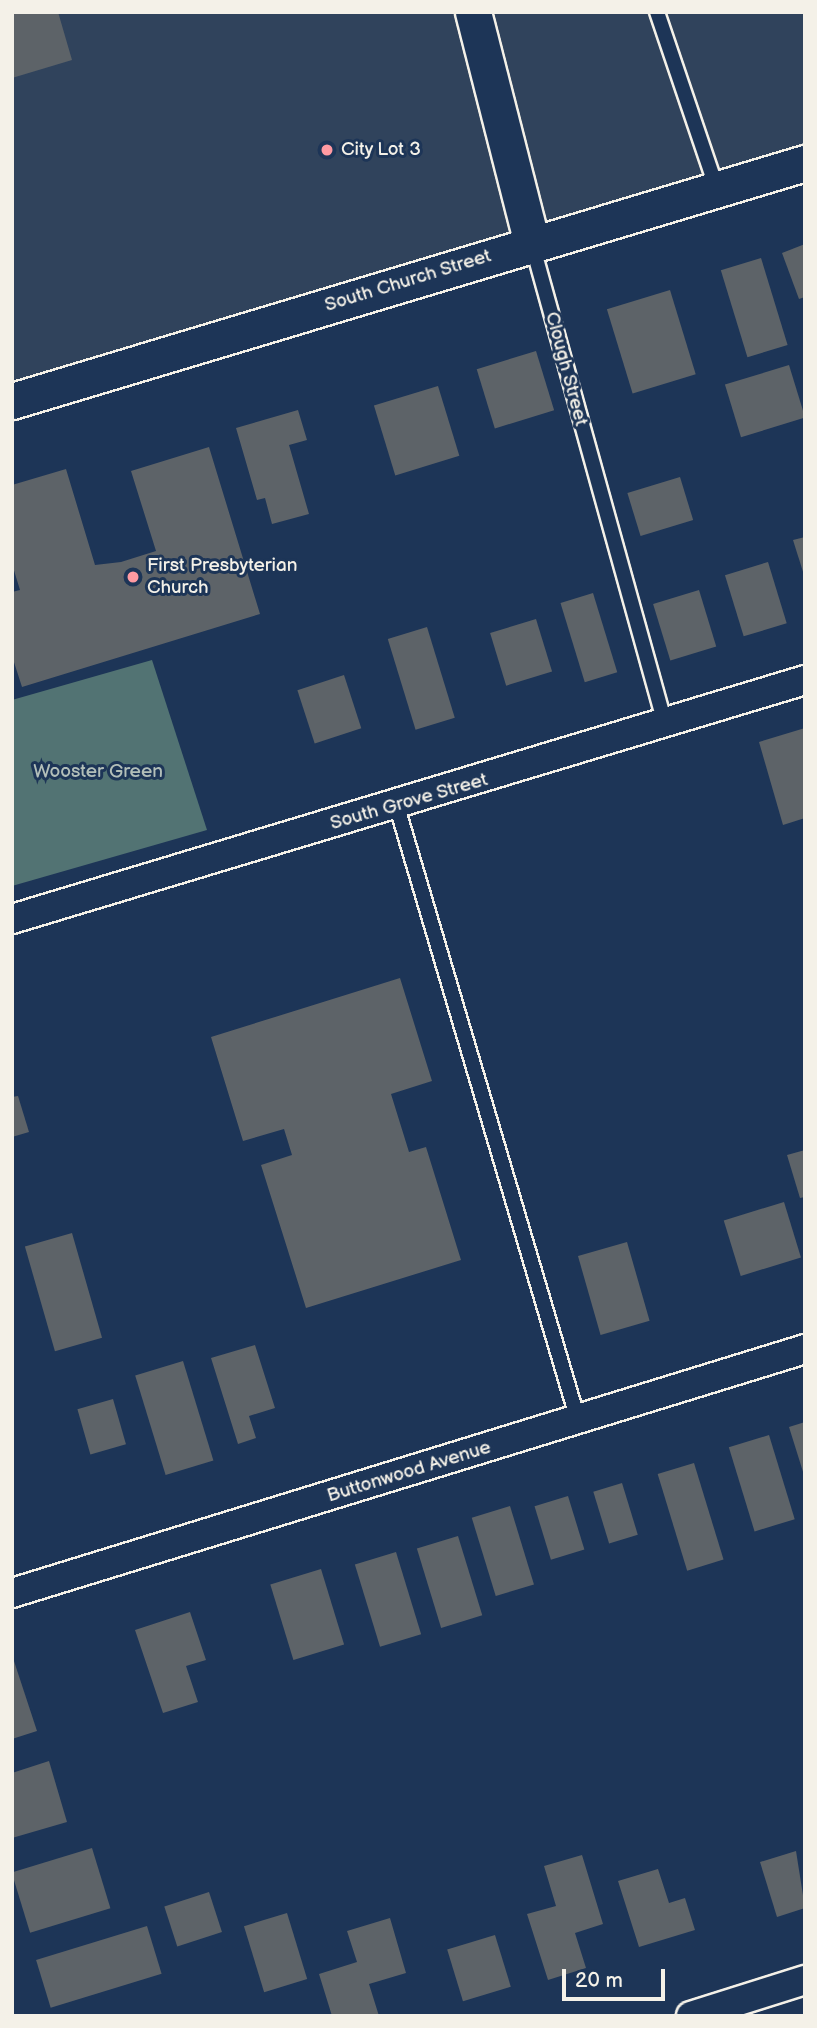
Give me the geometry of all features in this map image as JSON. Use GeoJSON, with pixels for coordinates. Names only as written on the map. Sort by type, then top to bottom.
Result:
{"type":"FeatureCollection","features":[{"type":"Feature","properties":{"kind":"street","name":"Clough Street"},"geometry":{"type":"LineString","coordinates":[[473,12],[531,244]]}},
{"type":"Feature","properties":{"kind":"street","name":"South Church Street"},"geometry":{"type":"LineString","coordinates":[[12,401],[805,163]]}},
{"type":"Feature","properties":{"kind":"street","name":"South Grove Street"},"geometry":{"type":"LineString","coordinates":[[12,919],[397,807],[805,680]]}},
{"type":"Feature","properties":{"kind":"street","name":"Buttonwood Avenue"},"geometry":{"type":"LineString","coordinates":[[12,1593],[805,1349]]}},
{"type":"Feature","properties":{"kind":"street"},"geometry":{"type":"LineString","coordinates":[[691,2016],[805,1980]]}},
{"type":"Feature","properties":{"kind":"lane"},"geometry":{"type":"LineString","coordinates":[[657,12],[716,189]]}},
{"type":"Feature","properties":{"kind":"lane","name":"Clough Street"},"geometry":{"type":"LineString","coordinates":[[531,244],[665,724]]}},
{"type":"Feature","properties":{"kind":"lane"},"geometry":{"type":"LineString","coordinates":[[397,807],[578,1420]]}},
{"type":"Feature","properties":{"kind":"shaded area"},"geometry":{"type":"Polygon","coordinates":[[[12,12],[805,12],[805,163],[12,401],[12,12]]]}},
{"type":"Feature","properties":{"kind":"green space","name":"Wooster Green"},"geometry":{"type":"Polygon","coordinates":[[[152,660],[207,830],[12,886],[12,700],[152,660]]]}},
{"type":"Feature","properties":{"kind":"building"},"geometry":{"type":"Polygon","coordinates":[[[12,12],[58,12],[72,60],[12,78],[12,12]]]}},
{"type":"Feature","properties":{"kind":"building"},"geometry":{"type":"Polygon","coordinates":[[[805,244],[805,297],[799,299],[782,253],[805,244]]]}},
{"type":"Feature","properties":{"kind":"building"},"geometry":{"type":"Polygon","coordinates":[[[761,258],[788,345],[747,357],[721,270],[761,258]]]}},
{"type":"Feature","properties":{"kind":"building"},"geometry":{"type":"Polygon","coordinates":[[[670,290],[696,374],[633,393],[607,309],[670,290]]]}},
{"type":"Feature","properties":{"kind":"building"},"geometry":{"type":"Polygon","coordinates":[[[536,351],[554,410],[495,428],[477,369],[536,351]]]}},
{"type":"Feature","properties":{"kind":"building"},"geometry":{"type":"Polygon","coordinates":[[[789,365],[805,418],[741,437],[725,385],[789,365]]]}},
{"type":"Feature","properties":{"kind":"building"},"geometry":{"type":"Polygon","coordinates":[[[438,386],[459,456],[395,475],[374,406],[438,386]]]}},
{"type":"Feature","properties":{"kind":"building"},"geometry":{"type":"Polygon","coordinates":[[[298,410],[307,440],[289,445],[309,514],[272,524],[265,498],[257,500],[236,428],[298,410]]]}},
{"type":"Feature","properties":{"kind":"building","name":"First Presbyterian Church"},"geometry":{"type":"Polygon","coordinates":[[[209,447],[260,614],[22,687],[12,656],[12,592],[20,590],[12,564],[12,485],[66,469],[95,565],[121,562],[156,551],[131,471],[209,447]]]}},
{"type":"Feature","properties":{"kind":"building"},"geometry":{"type":"Polygon","coordinates":[[[680,477],[693,520],[641,536],[627,493],[680,477]]]}},
{"type":"Feature","properties":{"kind":"building"},"geometry":{"type":"Polygon","coordinates":[[[805,537],[805,574],[804,575],[793,540],[805,537]]]}},
{"type":"Feature","properties":{"kind":"building"},"geometry":{"type":"Polygon","coordinates":[[[768,562],[787,623],[744,636],[725,575],[768,562]]]}},
{"type":"Feature","properties":{"kind":"building"},"geometry":{"type":"Polygon","coordinates":[[[699,590],[716,646],[670,660],[653,604],[699,590]]]}},
{"type":"Feature","properties":{"kind":"building"},"geometry":{"type":"Polygon","coordinates":[[[593,593],[617,672],[585,682],[560,603],[593,593]]]}},
{"type":"Feature","properties":{"kind":"building"},"geometry":{"type":"Polygon","coordinates":[[[536,619],[552,672],[506,686],[490,633],[536,619]]]}},
{"type":"Feature","properties":{"kind":"building"},"geometry":{"type":"Polygon","coordinates":[[[427,627],[455,718],[416,730],[388,639],[427,627]]]}},
{"type":"Feature","properties":{"kind":"building"},"geometry":{"type":"Polygon","coordinates":[[[344,675],[361,728],[315,743],[297,690],[344,675]]]}},
{"type":"Feature","properties":{"kind":"building"},"geometry":{"type":"Polygon","coordinates":[[[805,728],[805,818],[783,825],[759,742],[805,728]]]}},
{"type":"Feature","properties":{"kind":"building"},"geometry":{"type":"Polygon","coordinates":[[[400,978],[432,1081],[391,1094],[409,1152],[426,1147],[461,1260],[306,1308],[261,1165],[292,1155],[284,1129],[243,1141],[211,1037],[400,978]]]}},
{"type":"Feature","properties":{"kind":"building"},"geometry":{"type":"Polygon","coordinates":[[[18,1096],[29,1132],[12,1137],[12,1097],[18,1096]]]}},
{"type":"Feature","properties":{"kind":"building"},"geometry":{"type":"Polygon","coordinates":[[[805,1150],[805,1197],[800,1198],[787,1155],[805,1150]]]}},
{"type":"Feature","properties":{"kind":"building"},"geometry":{"type":"Polygon","coordinates":[[[784,1202],[801,1257],[741,1276],[724,1220],[784,1202]]]}},
{"type":"Feature","properties":{"kind":"building"},"geometry":{"type":"Polygon","coordinates":[[[72,1233],[102,1338],[55,1351],[25,1247],[72,1233]]]}},
{"type":"Feature","properties":{"kind":"building"},"geometry":{"type":"Polygon","coordinates":[[[627,1242],[650,1321],[601,1335],[578,1256],[627,1242]]]}},
{"type":"Feature","properties":{"kind":"building"},"geometry":{"type":"Polygon","coordinates":[[[255,1345],[275,1408],[249,1416],[256,1438],[238,1444],[211,1358],[255,1345]]]}},
{"type":"Feature","properties":{"kind":"building"},"geometry":{"type":"Polygon","coordinates":[[[183,1361],[213,1460],[166,1475],[135,1376],[183,1361]]]}},
{"type":"Feature","properties":{"kind":"building"},"geometry":{"type":"Polygon","coordinates":[[[113,1399],[126,1444],[90,1454],[77,1409],[113,1399]]]}},
{"type":"Feature","properties":{"kind":"building"},"geometry":{"type":"Polygon","coordinates":[[[805,1422],[805,1475],[804,1475],[789,1427],[805,1422]]]}},
{"type":"Feature","properties":{"kind":"building"},"geometry":{"type":"Polygon","coordinates":[[[769,1435],[795,1519],[755,1531],[729,1447],[769,1435]]]}},
{"type":"Feature","properties":{"kind":"building"},"geometry":{"type":"Polygon","coordinates":[[[694,1463],[724,1560],[687,1571],[658,1474],[694,1463]]]}},
{"type":"Feature","properties":{"kind":"building"},"geometry":{"type":"Polygon","coordinates":[[[622,1483],[638,1535],[609,1543],[593,1492],[622,1483]]]}},
{"type":"Feature","properties":{"kind":"building"},"geometry":{"type":"Polygon","coordinates":[[[568,1496],[584,1550],[551,1560],[535,1506],[568,1496]]]}},
{"type":"Feature","properties":{"kind":"building"},"geometry":{"type":"Polygon","coordinates":[[[510,1506],[534,1584],[496,1596],[472,1518],[510,1506]]]}},
{"type":"Feature","properties":{"kind":"building"},"geometry":{"type":"Polygon","coordinates":[[[458,1536],[482,1615],[441,1628],[417,1549],[458,1536]]]}},
{"type":"Feature","properties":{"kind":"building"},"geometry":{"type":"Polygon","coordinates":[[[396,1552],[421,1634],[380,1647],[355,1565],[396,1552]]]}},
{"type":"Feature","properties":{"kind":"building"},"geometry":{"type":"Polygon","coordinates":[[[321,1569],[344,1645],[293,1660],[270,1584],[321,1569]]]}},
{"type":"Feature","properties":{"kind":"building"},"geometry":{"type":"Polygon","coordinates":[[[190,1612],[206,1660],[186,1666],[198,1702],[163,1713],[135,1630],[190,1612]]]}},
{"type":"Feature","properties":{"kind":"building"},"geometry":{"type":"Polygon","coordinates":[[[12,1655],[37,1731],[12,1739],[12,1655]]]}},
{"type":"Feature","properties":{"kind":"building"},"geometry":{"type":"Polygon","coordinates":[[[49,1761],[67,1822],[12,1838],[12,1773],[49,1761]]]}},
{"type":"Feature","properties":{"kind":"building"},"geometry":{"type":"Polygon","coordinates":[[[92,1848],[110,1908],[30,1933],[12,1872],[92,1848]]]}},
{"type":"Feature","properties":{"kind":"building"},"geometry":{"type":"Polygon","coordinates":[[[796,1851],[805,1908],[777,1917],[760,1862],[796,1851]]]}},
{"type":"Feature","properties":{"kind":"building"},"geometry":{"type":"Polygon","coordinates":[[[582,1855],[603,1924],[575,1933],[586,1968],[548,1980],[527,1914],[556,1906],[544,1866],[582,1855]]]}},
{"type":"Feature","properties":{"kind":"building"},"geometry":{"type":"Polygon","coordinates":[[[658,1869],[669,1903],[685,1898],[695,1930],[639,1947],[618,1881],[658,1869]]]}},
{"type":"Feature","properties":{"kind":"building"},"geometry":{"type":"Polygon","coordinates":[[[209,1892],[222,1932],[177,1946],[164,1907],[209,1892]]]}},
{"type":"Feature","properties":{"kind":"building"},"geometry":{"type":"Polygon","coordinates":[[[287,1913],[307,1979],[264,1992],[244,1926],[287,1913]]]}},
{"type":"Feature","properties":{"kind":"building"},"geometry":{"type":"Polygon","coordinates":[[[390,1918],[406,1973],[369,1984],[379,2016],[332,2016],[319,1974],[357,1962],[347,1931],[390,1918]]]}},
{"type":"Feature","properties":{"kind":"building"},"geometry":{"type":"Polygon","coordinates":[[[147,1926],[162,1974],[51,2008],[36,1960],[147,1926]]]}},
{"type":"Feature","properties":{"kind":"building"},"geometry":{"type":"Polygon","coordinates":[[[495,1935],[511,1987],[463,2001],[447,1950],[495,1935]]]}},
{"type":"Feature","properties":{"kind":"place","name":"City Lot 3"},"geometry":{"type":"Point","coordinates":[327,150]}},
{"type":"Feature","properties":{"kind":"place","name":"First Presbyterian Church"},"geometry":{"type":"Point","coordinates":[133,577]}}]}
